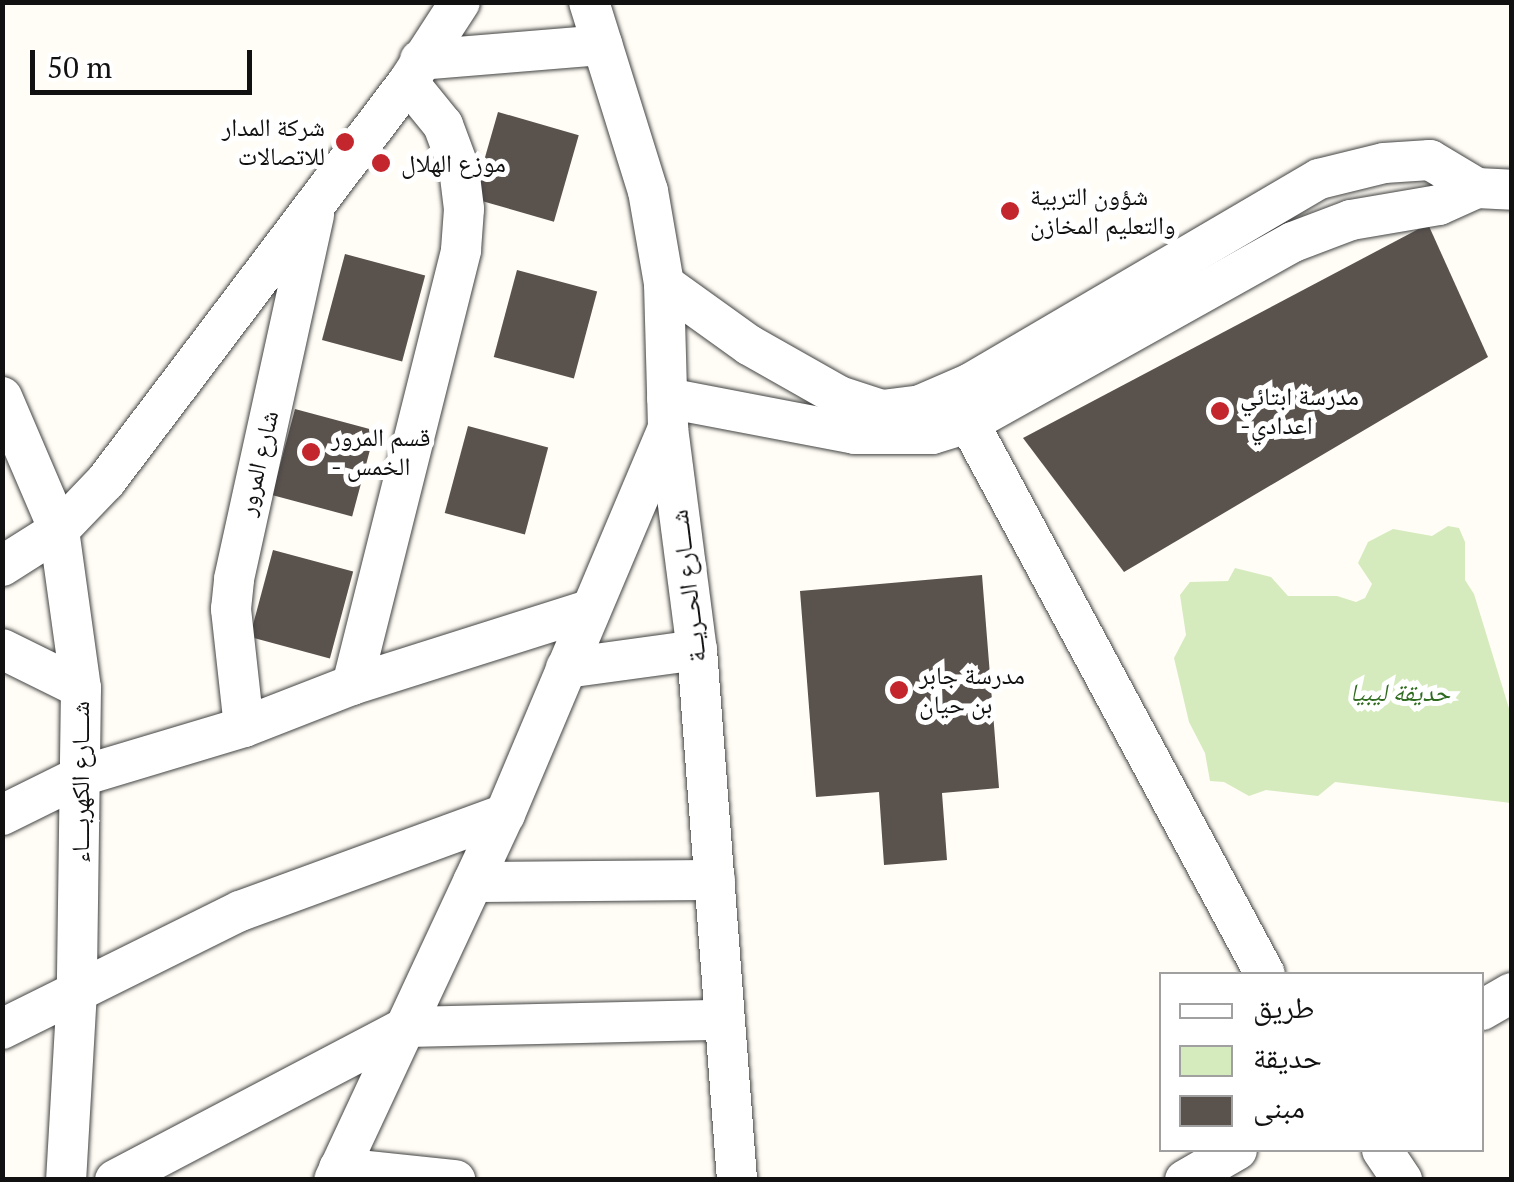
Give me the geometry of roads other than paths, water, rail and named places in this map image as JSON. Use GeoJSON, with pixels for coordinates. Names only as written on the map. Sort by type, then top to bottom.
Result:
{"type":"FeatureCollection","features":[{"type":"Feature","properties":{"kind":"street","name":"شارع المرور"},"geometry":{"type":"LineString","coordinates":[[2,566],[58,530],[106,481],[414,71],[460,2]]}},
{"type":"Feature","properties":{"kind":"street","name":"شــــارع الحــريــة"},"geometry":{"type":"LineString","coordinates":[[589,2],[648,191],[664,284],[668,413],[697,650],[737,1180]]}},
{"type":"Feature","properties":{"kind":"street"},"geometry":{"type":"LineString","coordinates":[[352,685],[461,250],[464,209],[458,168],[442,125],[414,71],[602,45]]}},
{"type":"Feature","properties":{"kind":"street"},"geometry":{"type":"LineString","coordinates":[[664,284],[749,345],[839,396],[882,410],[920,405],[971,383],[1319,179],[1384,162],[1430,160],[1494,189]]}},
{"type":"Feature","properties":{"kind":"street"},"geometry":{"type":"LineString","coordinates":[[454,1180],[337,1174],[504,814],[668,413],[855,434],[932,434],[969,423],[1293,242],[1351,220],[1438,205],[1494,189]]}},
{"type":"Feature","properties":{"kind":"street","name":"شارع المرور"},"geometry":{"type":"LineString","coordinates":[[244,727],[231,610],[234,578],[316,203]]}},
{"type":"Feature","properties":{"kind":"street","name":"شــــارع الكهربــــاء"},"geometry":{"type":"LineString","coordinates":[[2,397],[58,530],[81,688],[78,991],[66,1180]]}},
{"type":"Feature","properties":{"kind":"street"},"geometry":{"type":"LineString","coordinates":[[969,423],[1264,972]]}},
{"type":"Feature","properties":{"kind":"street"},"geometry":{"type":"LineString","coordinates":[[2,815],[81,776],[244,727],[352,685],[588,610]]}},
{"type":"Feature","properties":{"kind":"street"},"geometry":{"type":"LineString","coordinates":[[2,649],[81,688]]}},
{"type":"Feature","properties":{"kind":"street"},"geometry":{"type":"LineString","coordinates":[[566,668],[697,650]]}},
{"type":"Feature","properties":{"kind":"street"},"geometry":{"type":"LineString","coordinates":[[2,1030],[240,911],[504,814]]}},
{"type":"Feature","properties":{"kind":"street"},"geometry":{"type":"LineString","coordinates":[[473,882],[715,880]]}},
{"type":"Feature","properties":{"kind":"street"},"geometry":{"type":"LineString","coordinates":[[1484,1009],[1512,992]]}},
{"type":"Feature","properties":{"kind":"street"},"geometry":{"type":"LineString","coordinates":[[115,1180],[406,1027],[724,1020]]}},
{"type":"Feature","properties":{"kind":"street"},"geometry":{"type":"LineString","coordinates":[[1185,1180],[1234,1152]]}},
{"type":"Feature","properties":{"kind":"street"},"geometry":{"type":"LineString","coordinates":[[1383,1152],[1402,1180]]}},
{"type":"Feature","properties":{"kind":"place","name":"شركة المدار للاتصالات"},"geometry":{"type":"Point","coordinates":[345,142]}},
{"type":"Feature","properties":{"kind":"place","name":"موزع الهلال"},"geometry":{"type":"Point","coordinates":[381,163]}},
{"type":"Feature","properties":{"kind":"place","name":"شؤون التربية والتعليم المخازن"},"geometry":{"type":"Point","coordinates":[1010,211]}},
{"type":"Feature","properties":{"kind":"place","name":"مدرسة ابتائي -اعدادي"},"geometry":{"type":"Point","coordinates":[1220,411]}},
{"type":"Feature","properties":{"kind":"place","name":"قسم المرور - الخمس"},"geometry":{"type":"Point","coordinates":[311,452]}},
{"type":"Feature","properties":{"kind":"place","name":"مدرسة جابر بن حيان"},"geometry":{"type":"Point","coordinates":[899,690]}},
{"type":"Feature","properties":{"kind":"park label","name":"حديقة ليبيا"},"geometry":{"type":"Point","coordinates":[1400,692]}}]}
